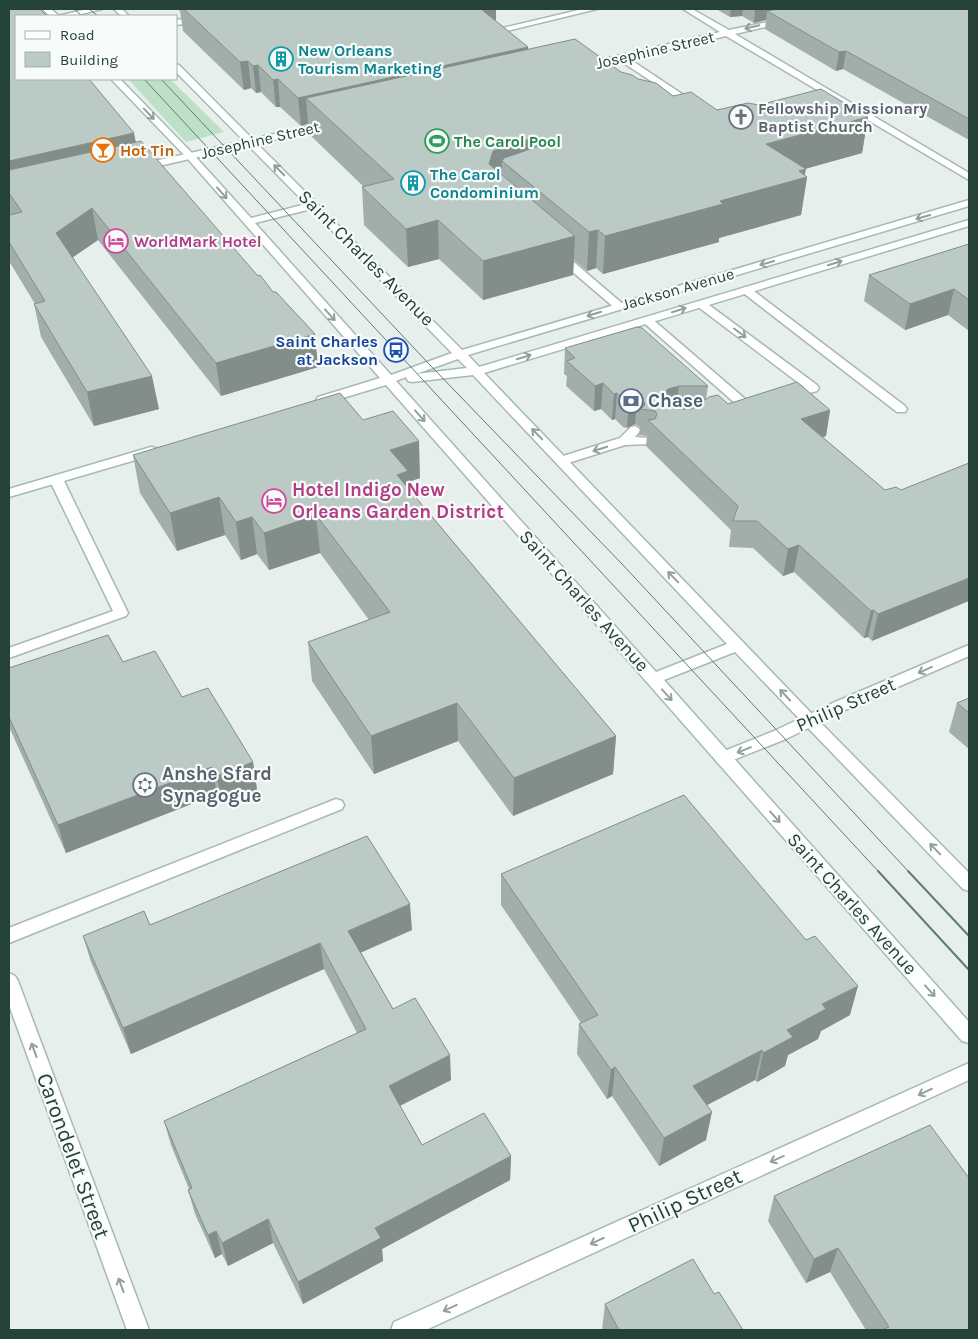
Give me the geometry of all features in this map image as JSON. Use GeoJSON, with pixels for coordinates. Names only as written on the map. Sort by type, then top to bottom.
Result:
{"type":"FeatureCollection","features":[{"type":"Feature","properties":{"kind":"street"},"geometry":{"type":"LineString","coordinates":[[67,15],[98,9]]}},
{"type":"Feature","properties":{"kind":"street"},"geometry":{"type":"LineString","coordinates":[[491,38],[485,33],[593,9]]}},
{"type":"Feature","properties":{"kind":"street"},"geometry":{"type":"LineString","coordinates":[[687,9],[969,177]]}},
{"type":"Feature","properties":{"kind":"street"},"geometry":{"type":"LineString","coordinates":[[178,24],[213,16]]}},
{"type":"Feature","properties":{"kind":"street","name":"Josephine Street"},"geometry":{"type":"LineString","coordinates":[[575,69],[795,18]]}},
{"type":"Feature","properties":{"kind":"street"},"geometry":{"type":"LineString","coordinates":[[622,58],[704,112]]}},
{"type":"Feature","properties":{"kind":"street","name":"Saint Charles Avenue"},"geometry":{"type":"LineString","coordinates":[[178,69],[477,371],[969,884]]}},
{"type":"Feature","properties":{"kind":"street","name":"Saint Charles Avenue"},"geometry":{"type":"LineString","coordinates":[[116,80],[190,156],[969,1035]]}},
{"type":"Feature","properties":{"kind":"street","name":"Josephine Street"},"geometry":{"type":"LineString","coordinates":[[134,169],[335,123]]}},
{"type":"Feature","properties":{"kind":"street","name":"Jackson Avenue"},"geometry":{"type":"LineString","coordinates":[[313,402],[388,380],[460,354],[969,203]]}},
{"type":"Feature","properties":{"kind":"street"},"geometry":{"type":"LineString","coordinates":[[248,222],[313,205]]}},
{"type":"Feature","properties":{"kind":"street","name":"Jackson Avenue"},"geometry":{"type":"LineString","coordinates":[[388,380],[477,371],[969,223]]}},
{"type":"Feature","properties":{"kind":"street"},"geometry":{"type":"LineString","coordinates":[[547,245],[620,306]]}},
{"type":"Feature","properties":{"kind":"street"},"geometry":{"type":"LineString","coordinates":[[746,290],[902,409]]}},
{"type":"Feature","properties":{"kind":"street"},"geometry":{"type":"LineString","coordinates":[[701,304],[813,388],[776,398]]}},
{"type":"Feature","properties":{"kind":"street"},"geometry":{"type":"LineString","coordinates":[[647,320],[744,403],[729,410]]}},
{"type":"Feature","properties":{"kind":"street"},"geometry":{"type":"LineString","coordinates":[[624,441],[635,430]]}},
{"type":"Feature","properties":{"kind":"street"},"geometry":{"type":"LineString","coordinates":[[562,460],[624,441],[647,441]]}},
{"type":"Feature","properties":{"kind":"street"},"geometry":{"type":"LineString","coordinates":[[9,493],[161,448]]}},
{"type":"Feature","properties":{"kind":"street"},"geometry":{"type":"LineString","coordinates":[[9,653],[121,612],[56,479]]}},
{"type":"Feature","properties":{"kind":"street"},"geometry":{"type":"LineString","coordinates":[[653,679],[738,645]]}},
{"type":"Feature","properties":{"kind":"street","name":"Philip Street"},"geometry":{"type":"LineString","coordinates":[[723,758],[780,735],[969,650]]}},
{"type":"Feature","properties":{"kind":"street"},"geometry":{"type":"LineString","coordinates":[[9,936],[336,805]]}},
{"type":"Feature","properties":{"kind":"street","name":"Carondelet Street"},"geometry":{"type":"LineString","coordinates":[[9,981],[138,1330]]}},
{"type":"Feature","properties":{"kind":"street","name":"Philip Street"},"geometry":{"type":"LineString","coordinates":[[402,1330],[969,1071]]}},
{"type":"Feature","properties":{"kind":"green space"},"geometry":{"type":"Polygon","coordinates":[[[129,80],[171,80],[224,132],[186,142],[129,80]]]}},
{"type":"Feature","properties":{"kind":"building"},"geometry":{"type":"Polygon","coordinates":[[[9,9],[40,9],[46,15],[15,15],[15,80],[90,80],[134,133],[9,161],[9,9]]]}},
{"type":"Feature","properties":{"kind":"building"},"geometry":{"type":"Polygon","coordinates":[[[184,9],[481,9],[528,47],[298,98],[278,79],[273,80],[258,65],[253,66],[248,61],[240,62],[184,9]]]}},
{"type":"Feature","properties":{"kind":"building"},"geometry":{"type":"Polygon","coordinates":[[[778,9],[969,9],[969,119],[846,51],[839,52],[767,11],[778,9]]]}},
{"type":"Feature","properties":{"kind":"building"},"geometry":{"type":"Polygon","coordinates":[[[575,39],[621,72],[638,79],[656,83],[673,96],[691,92],[717,110],[748,103],[759,105],[821,89],[868,117],[766,144],[806,169],[799,171],[807,177],[720,201],[723,204],[605,236],[598,230],[589,232],[502,161],[504,158],[539,146],[539,139],[533,138],[493,151],[489,164],[575,236],[483,261],[438,220],[406,229],[362,187],[394,179],[306,98],[575,39]]]}},
{"type":"Feature","properties":{"kind":"building"},"geometry":{"type":"Polygon","coordinates":[[[141,141],[258,276],[260,275],[273,292],[276,292],[315,334],[216,363],[92,208],[56,233],[152,376],[87,392],[34,304],[45,301],[9,242],[9,215],[22,212],[9,193],[9,170],[141,141]]]}},
{"type":"Feature","properties":{"kind":"building"},"geometry":{"type":"Polygon","coordinates":[[[969,244],[969,300],[954,289],[910,304],[869,275],[969,244]]]}},
{"type":"Feature","properties":{"kind":"building"},"geometry":{"type":"Polygon","coordinates":[[[637,327],[642,328],[708,386],[679,386],[668,389],[663,394],[670,400],[689,396],[677,402],[675,405],[677,409],[692,409],[709,397],[718,395],[728,404],[797,382],[830,410],[801,419],[885,490],[896,487],[901,490],[969,463],[969,578],[878,614],[874,610],[871,611],[799,545],[788,549],[757,521],[733,521],[738,506],[648,420],[655,419],[657,414],[655,411],[641,409],[645,405],[644,402],[637,398],[629,402],[625,401],[617,393],[614,394],[603,383],[595,386],[567,361],[575,358],[565,348],[637,327]]]}},
{"type":"Feature","properties":{"kind":"building"},"geometry":{"type":"Polygon","coordinates":[[[340,393],[363,420],[393,411],[419,441],[390,450],[408,471],[397,475],[616,736],[514,778],[457,703],[371,736],[308,642],[390,612],[316,515],[264,533],[252,517],[236,522],[219,497],[170,513],[133,455],[340,393]]]}},
{"type":"Feature","properties":{"kind":"building"},"geometry":{"type":"Polygon","coordinates":[[[108,635],[123,662],[155,651],[182,697],[208,688],[253,762],[217,776],[212,767],[58,825],[9,717],[9,668],[108,635]]]}},
{"type":"Feature","properties":{"kind":"building"},"geometry":{"type":"Polygon","coordinates":[[[969,698],[969,713],[957,703],[969,698]]]}},
{"type":"Feature","properties":{"kind":"building"},"geometry":{"type":"Polygon","coordinates":[[[684,795],[806,940],[815,936],[858,986],[822,1004],[826,1009],[787,1030],[793,1037],[763,1053],[762,1050],[693,1086],[712,1112],[664,1138],[615,1067],[611,1070],[579,1024],[598,1015],[501,874],[684,795]]]}},
{"type":"Feature","properties":{"kind":"building"},"geometry":{"type":"Polygon","coordinates":[[[367,836],[410,904],[348,931],[393,1009],[415,998],[450,1055],[389,1086],[422,1145],[484,1113],[511,1156],[375,1228],[381,1238],[298,1282],[268,1219],[222,1243],[216,1231],[208,1235],[188,1190],[192,1188],[164,1121],[366,1029],[320,943],[123,1028],[83,936],[144,911],[150,925],[367,836]]]}},
{"type":"Feature","properties":{"kind":"building"},"geometry":{"type":"Polygon","coordinates":[[[930,1125],[969,1178],[969,1330],[881,1330],[889,1327],[838,1248],[814,1259],[774,1196],[930,1125]]]}},
{"type":"Feature","properties":{"kind":"building"},"geometry":{"type":"Polygon","coordinates":[[[693,1259],[714,1294],[719,1292],[743,1330],[619,1330],[605,1304],[693,1259]]]}},
{"type":"Feature","properties":{"kind":"tram line"},"geometry":{"type":"LineString","coordinates":[[74,9],[81,15]]}},
{"type":"Feature","properties":{"kind":"tram line"},"geometry":{"type":"LineString","coordinates":[[89,9],[97,15]]}},
{"type":"Feature","properties":{"kind":"tram line"},"geometry":{"type":"LineString","coordinates":[[145,80],[879,872]]}},
{"type":"Feature","properties":{"kind":"tram line"},"geometry":{"type":"LineString","coordinates":[[162,80],[430,365],[622,564],[909,872]]}},
{"type":"Feature","properties":{"kind":"tram line"},"geometry":{"type":"LineString","coordinates":[[878,871],[969,970]]}},
{"type":"Feature","properties":{"kind":"tram line"},"geometry":{"type":"LineString","coordinates":[[908,871],[969,936]]}},
{"type":"Feature","properties":{"kind":"place","name":"New Orleans Tourism Marketing"},"geometry":{"type":"Point","coordinates":[281,59]}},
{"type":"Feature","properties":{"kind":"place","name":"Fellowship Missionary Baptist Church"},"geometry":{"type":"Point","coordinates":[741,117]}},
{"type":"Feature","properties":{"kind":"place","name":"The Carol Pool"},"geometry":{"type":"Point","coordinates":[437,141]}},
{"type":"Feature","properties":{"kind":"place","name":"Hot Tin"},"geometry":{"type":"Point","coordinates":[103,150]}},
{"type":"Feature","properties":{"kind":"place","name":"The Carol Condominium"},"geometry":{"type":"Point","coordinates":[413,183]}},
{"type":"Feature","properties":{"kind":"place","name":"WorldMark Hotel"},"geometry":{"type":"Point","coordinates":[116,241]}},
{"type":"Feature","properties":{"kind":"place","name":"Saint Charles at Jackson"},"geometry":{"type":"Point","coordinates":[396,350]}},
{"type":"Feature","properties":{"kind":"place","name":"Chase"},"geometry":{"type":"Point","coordinates":[631,401]}},
{"type":"Feature","properties":{"kind":"place","name":"Hotel Indigo New Orleans Garden District"},"geometry":{"type":"Point","coordinates":[274,501]}},
{"type":"Feature","properties":{"kind":"place","name":"Anshe Sfard Synagogue"},"geometry":{"type":"Point","coordinates":[145,785]}}]}
